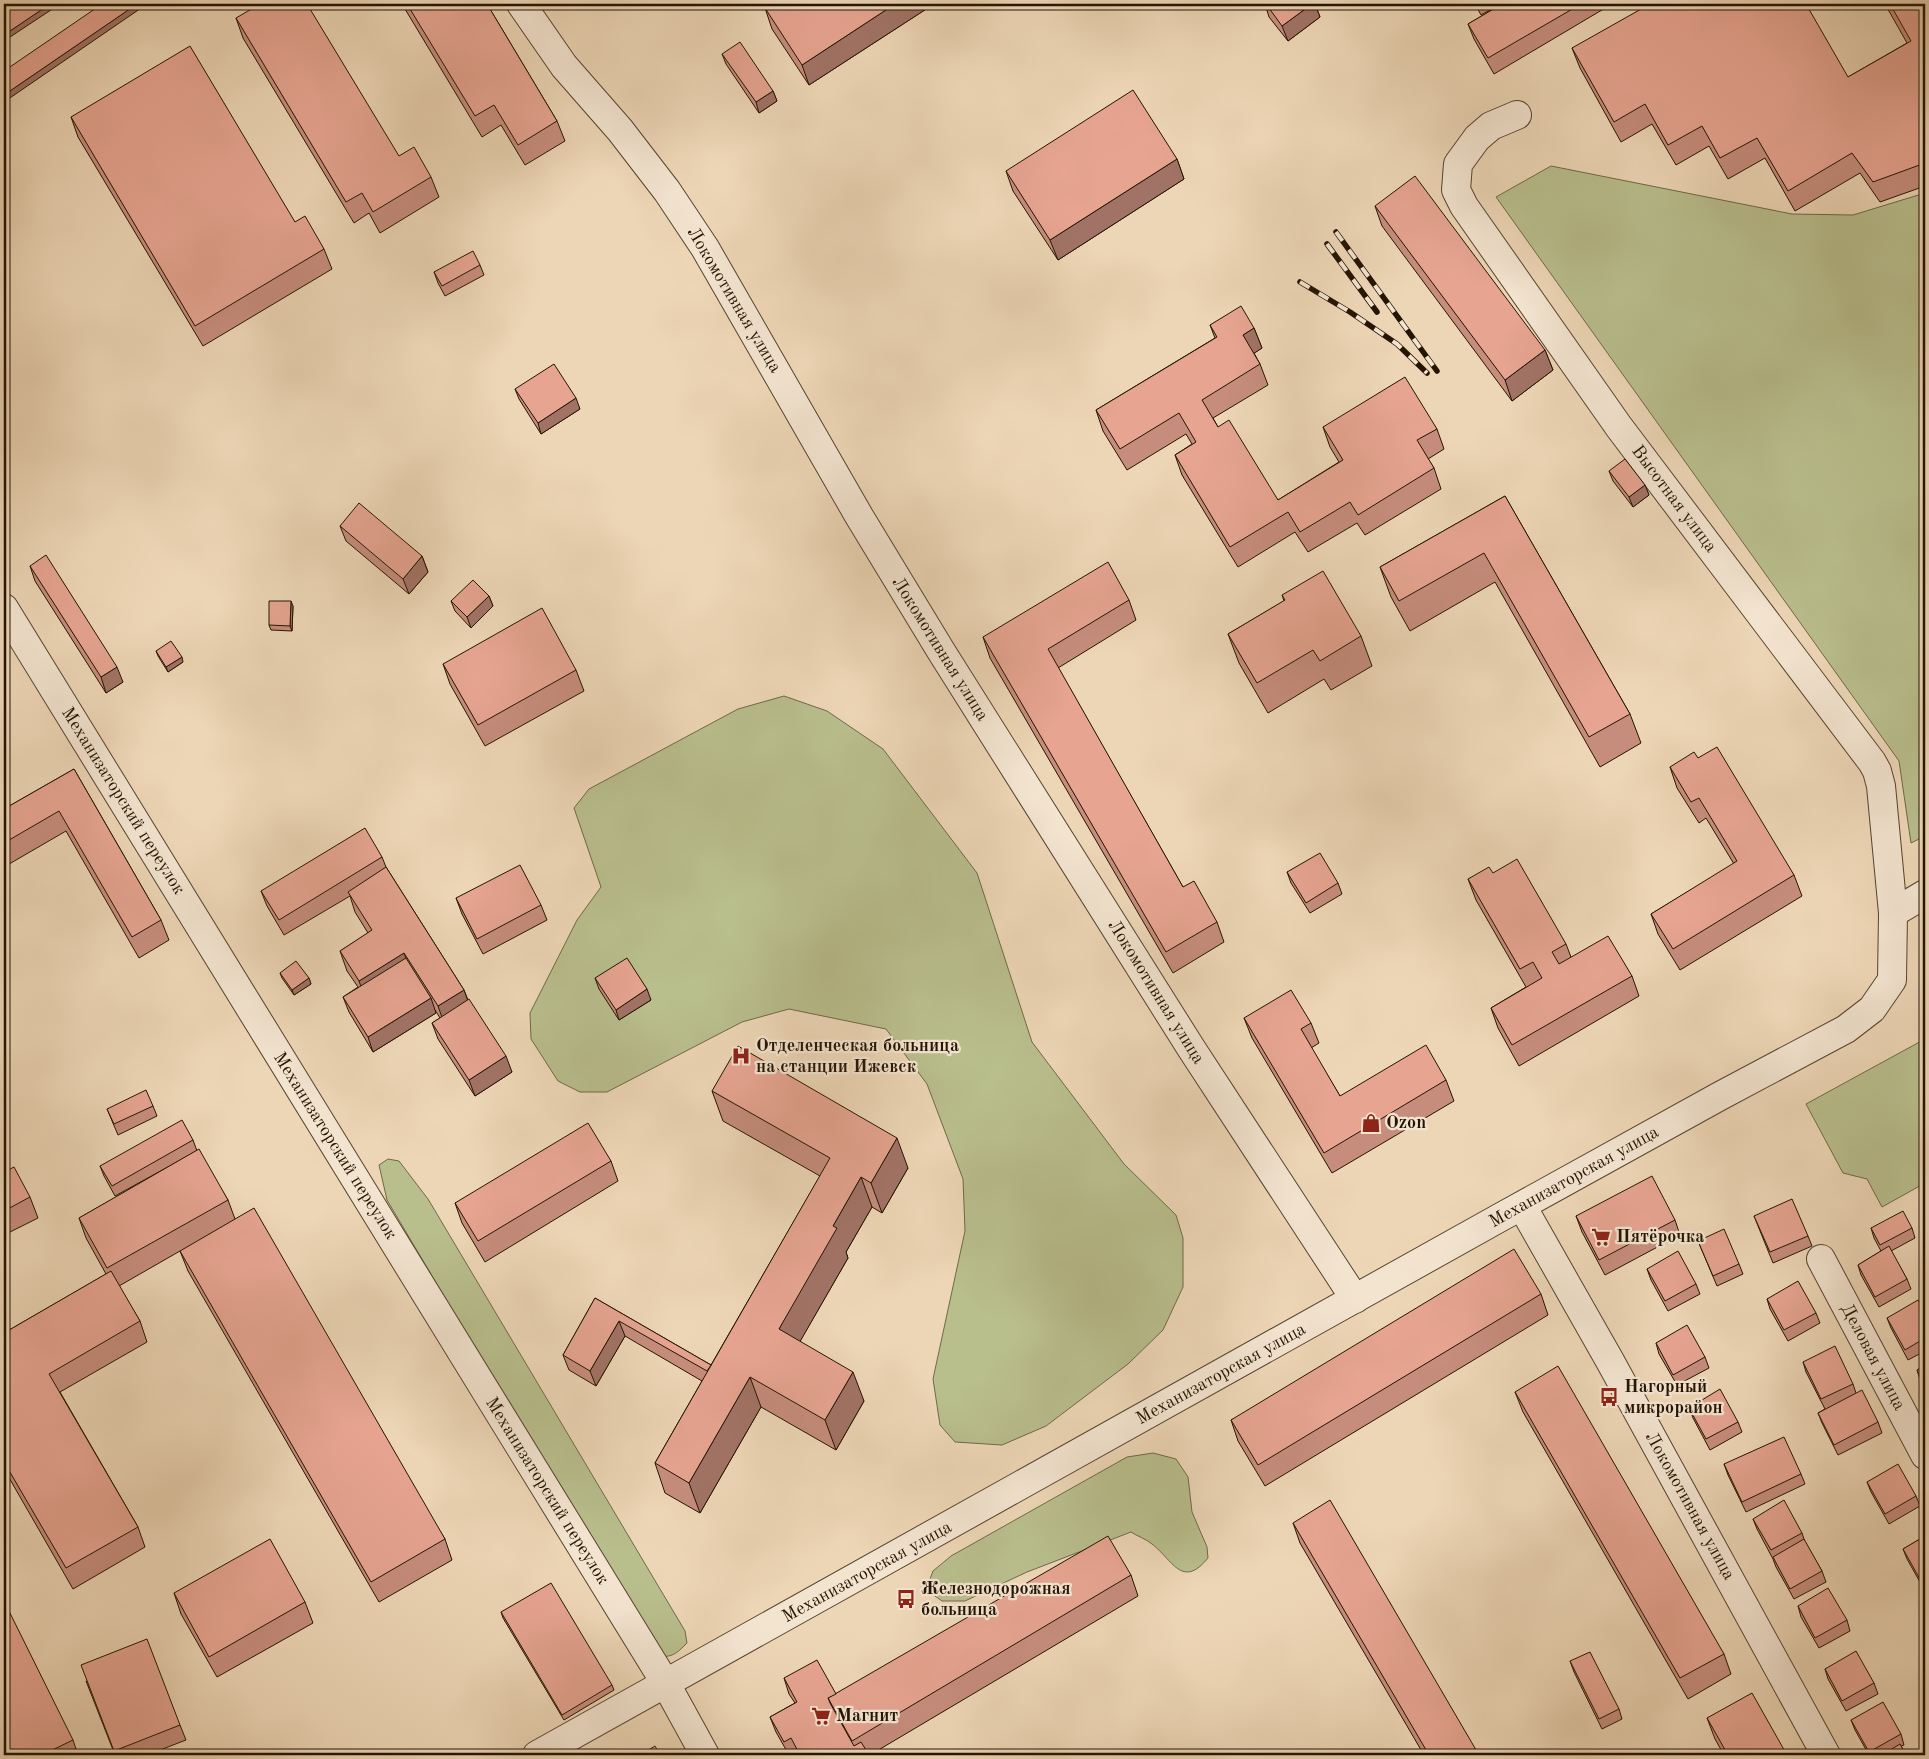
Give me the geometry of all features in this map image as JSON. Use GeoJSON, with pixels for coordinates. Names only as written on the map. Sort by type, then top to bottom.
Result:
{"type":"FeatureCollection","features":[{"type":"Feature","properties":{"kind":"street","name":"Локомотивная улица"},"geometry":{"type":"LineString","coordinates":[[521,4],[564,66],[620,130],[667,191],[705,248],[859,516],[941,651],[1186,1040],[1354,1299]]}},
{"type":"Feature","properties":{"kind":"street","name":"Высотная улица"},"geometry":{"type":"LineString","coordinates":[[1517,115],[1491,126],[1477,138],[1458,164],[1456,190],[1470,214],[1620,427],[1877,771],[1881,786],[1893,913],[1892,980]]}},
{"type":"Feature","properties":{"kind":"street","name":"Механизаторский переулок"},"geometry":{"type":"LineString","coordinates":[[4,608],[666,1684],[705,1755]]}},
{"type":"Feature","properties":{"kind":"street"},"geometry":{"type":"LineString","coordinates":[[1893,913],[1925,894]]}},
{"type":"Feature","properties":{"kind":"street","name":"Механизаторская улица"},"geometry":{"type":"LineString","coordinates":[[538,1755],[1354,1299],[1720,1096],[1846,1029],[1872,1008],[1892,980]]}},
{"type":"Feature","properties":{"kind":"street","name":"Локомотивная улица"},"geometry":{"type":"LineString","coordinates":[[1522,1206],[1610,1361],[1826,1755]]}},
{"type":"Feature","properties":{"kind":"street","name":"Деловая улица"},"geometry":{"type":"LineString","coordinates":[[1821,1260],[1925,1456]]}},
{"type":"Feature","properties":{"kind":"green space"},"geometry":{"type":"Polygon","coordinates":[[[1551,166],[1792,214],[1853,215],[1925,193],[1925,836],[1911,843],[1899,761],[1496,197],[1551,166]]]}},
{"type":"Feature","properties":{"kind":"green space"},"geometry":{"type":"Polygon","coordinates":[[[784,696],[827,711],[883,749],[977,873],[1032,1042],[1124,1164],[1176,1215],[1183,1238],[1183,1287],[1163,1330],[1128,1364],[1046,1426],[1002,1445],[955,1442],[940,1425],[933,1379],[965,1231],[963,1179],[927,1084],[886,1029],[789,1009],[742,1022],[607,1092],[580,1092],[558,1081],[531,1039],[530,1013],[577,920],[601,887],[574,808],[589,789],[738,709],[784,696]]]}},
{"type":"Feature","properties":{"kind":"green space"},"geometry":{"type":"Polygon","coordinates":[[[1925,1039],[1925,1183],[1882,1207],[1867,1179],[1843,1173],[1806,1104],[1925,1039]]]}},
{"type":"Feature","properties":{"kind":"green space"},"geometry":{"type":"Polygon","coordinates":[[[388,1159],[399,1161],[428,1199],[685,1631],[687,1643],[674,1654],[657,1656],[387,1200],[379,1165],[388,1159]]]}},
{"type":"Feature","properties":{"kind":"green space"},"geometry":{"type":"Polygon","coordinates":[[[1153,1453],[1176,1459],[1188,1477],[1192,1512],[1207,1547],[1208,1558],[1199,1567],[1184,1572],[1178,1569],[1152,1544],[1131,1532],[1027,1572],[965,1601],[942,1601],[932,1594],[929,1582],[933,1571],[951,1556],[1127,1457],[1153,1453]]]}},
{"type":"Feature","properties":{"kind":"building"},"geometry":{"type":"Polygon","coordinates":[[[4,4],[50,4],[4,35],[4,4]]]}},
{"type":"Feature","properties":{"kind":"building"},"geometry":{"type":"Polygon","coordinates":[[[102,4],[137,4],[4,95],[4,71],[102,4]]]}},
{"type":"Feature","properties":{"kind":"building"},"geometry":{"type":"Polygon","coordinates":[[[260,4],[307,4],[399,156],[414,147],[431,177],[373,212],[362,193],[346,202],[236,18],[260,4]]]}},
{"type":"Feature","properties":{"kind":"building"},"geometry":{"type":"Polygon","coordinates":[[[407,4],[487,4],[557,121],[518,145],[494,105],[475,116],[407,4]]]}},
{"type":"Feature","properties":{"kind":"building"},"geometry":{"type":"Polygon","coordinates":[[[772,4],[895,4],[802,65],[765,8],[772,4]]]}},
{"type":"Feature","properties":{"kind":"building"},"geometry":{"type":"Polygon","coordinates":[[[1266,4],[1312,4],[1282,26],[1266,4]]]}},
{"type":"Feature","properties":{"kind":"building"},"geometry":{"type":"Polygon","coordinates":[[[1502,4],[1581,4],[1488,58],[1468,24],[1502,4]]]}},
{"type":"Feature","properties":{"kind":"building"},"geometry":{"type":"Polygon","coordinates":[[[1650,4],[1806,4],[1848,77],[1911,41],[1890,4],[1925,4],[1925,163],[1873,182],[1852,153],[1788,191],[1757,138],[1720,158],[1702,126],[1668,145],[1645,104],[1614,122],[1572,48],[1650,4]]]}},
{"type":"Feature","properties":{"kind":"building"},"geometry":{"type":"Polygon","coordinates":[[[740,42],[773,91],[756,102],[722,54],[740,42]]]}},
{"type":"Feature","properties":{"kind":"building"},"geometry":{"type":"Polygon","coordinates":[[[190,46],[295,222],[305,216],[324,249],[195,326],[71,117],[190,46]]]}},
{"type":"Feature","properties":{"kind":"building"},"geometry":{"type":"Polygon","coordinates":[[[1133,90],[1177,159],[1050,240],[1006,171],[1133,90]]]}},
{"type":"Feature","properties":{"kind":"building"},"geometry":{"type":"Polygon","coordinates":[[[1415,176],[1545,350],[1505,380],[1375,206],[1415,176]]]}},
{"type":"Feature","properties":{"kind":"building"},"geometry":{"type":"Polygon","coordinates":[[[473,251],[480,265],[442,286],[434,272],[473,251]]]}},
{"type":"Feature","properties":{"kind":"building"},"geometry":{"type":"Polygon","coordinates":[[[1241,306],[1254,328],[1243,335],[1260,364],[1202,400],[1218,427],[1229,420],[1278,500],[1343,460],[1323,427],[1405,377],[1437,429],[1417,440],[1434,468],[1358,515],[1350,502],[1300,532],[1288,512],[1230,547],[1175,455],[1196,442],[1179,413],[1120,449],[1096,410],[1217,337],[1210,325],[1241,306]]]}},
{"type":"Feature","properties":{"kind":"building"},"geometry":{"type":"Polygon","coordinates":[[[554,364],[576,398],[538,423],[515,389],[554,364]]]}},
{"type":"Feature","properties":{"kind":"building"},"geometry":{"type":"Polygon","coordinates":[[[1625,459],[1645,485],[1629,497],[1609,471],[1625,459]]]}},
{"type":"Feature","properties":{"kind":"building"},"geometry":{"type":"Polygon","coordinates":[[[1505,496],[1630,714],[1589,737],[1484,553],[1399,601],[1380,567],[1505,496]]]}},
{"type":"Feature","properties":{"kind":"building"},"geometry":{"type":"Polygon","coordinates":[[[359,503],[422,556],[403,579],[340,526],[359,503]]]}},
{"type":"Feature","properties":{"kind":"building"},"geometry":{"type":"Polygon","coordinates":[[[46,555],[117,667],[101,677],[30,566],[46,555]]]}},
{"type":"Feature","properties":{"kind":"building"},"geometry":{"type":"Polygon","coordinates":[[[1108,562],[1129,600],[1048,649],[1183,887],[1194,881],[1217,922],[1166,952],[983,637],[1108,562]]]}},
{"type":"Feature","properties":{"kind":"building"},"geometry":{"type":"Polygon","coordinates":[[[1323,571],[1361,636],[1320,661],[1313,650],[1257,683],[1228,634],[1285,600],[1282,595],[1323,571]]]}},
{"type":"Feature","properties":{"kind":"building"},"geometry":{"type":"Polygon","coordinates":[[[473,580],[489,596],[467,617],[451,601],[473,580]]]}},
{"type":"Feature","properties":{"kind":"building"},"geometry":{"type":"Polygon","coordinates":[[[269,601],[291,601],[290,626],[269,625],[269,601]]]}},
{"type":"Feature","properties":{"kind":"building"},"geometry":{"type":"Polygon","coordinates":[[[542,608],[576,670],[478,725],[443,664],[542,608]]]}},
{"type":"Feature","properties":{"kind":"building"},"geometry":{"type":"Polygon","coordinates":[[[171,641],[182,657],[166,667],[156,651],[171,641]]]}},
{"type":"Feature","properties":{"kind":"building"},"geometry":{"type":"Polygon","coordinates":[[[1717,747],[1794,875],[1673,949],[1651,914],[1737,861],[1699,798],[1691,802],[1670,767],[1694,752],[1698,758],[1717,747]]]}},
{"type":"Feature","properties":{"kind":"building"},"geometry":{"type":"Polygon","coordinates":[[[74,769],[161,920],[132,937],[59,811],[4,843],[4,809],[74,769]]]}},
{"type":"Feature","properties":{"kind":"building"},"geometry":{"type":"Polygon","coordinates":[[[365,828],[382,857],[279,920],[261,891],[365,828]]]}},
{"type":"Feature","properties":{"kind":"building"},"geometry":{"type":"Polygon","coordinates":[[[1320,853],[1338,883],[1306,903],[1287,872],[1320,853]]]}},
{"type":"Feature","properties":{"kind":"building"},"geometry":{"type":"Polygon","coordinates":[[[1517,859],[1566,944],[1552,952],[1559,964],[1608,936],[1632,976],[1512,1045],[1491,1008],[1542,978],[1533,962],[1520,969],[1468,879],[1489,867],[1493,873],[1517,859]]]}},
{"type":"Feature","properties":{"kind":"building"},"geometry":{"type":"Polygon","coordinates":[[[520,865],[541,905],[477,939],[456,898],[520,865]]]}},
{"type":"Feature","properties":{"kind":"building"},"geometry":{"type":"Polygon","coordinates":[[[386,867],[464,990],[438,1006],[404,953],[359,981],[340,951],[372,930],[348,892],[386,867]]]}},
{"type":"Feature","properties":{"kind":"building"},"geometry":{"type":"Polygon","coordinates":[[[406,958],[431,998],[368,1037],[343,997],[406,958]]]}},
{"type":"Feature","properties":{"kind":"building"},"geometry":{"type":"Polygon","coordinates":[[[627,958],[647,989],[616,1010],[595,978],[627,958]]]}},
{"type":"Feature","properties":{"kind":"building"},"geometry":{"type":"Polygon","coordinates":[[[296,961],[309,978],[292,990],[280,973],[296,961]]]}},
{"type":"Feature","properties":{"kind":"building"},"geometry":{"type":"Polygon","coordinates":[[[1291,990],[1311,1023],[1301,1029],[1340,1096],[1426,1045],[1446,1080],[1324,1153],[1244,1018],[1291,990]]]}},
{"type":"Feature","properties":{"kind":"building"},"geometry":{"type":"Polygon","coordinates":[[[469,999],[506,1056],[469,1080],[432,1023],[469,999]]]}},
{"type":"Feature","properties":{"kind":"building"},"geometry":{"type":"Polygon","coordinates":[[[738,1046],[897,1138],[871,1183],[861,1177],[833,1226],[837,1228],[779,1329],[853,1372],[825,1420],[750,1377],[689,1483],[655,1463],[830,1158],[712,1091],[738,1046]]]}},
{"type":"Feature","properties":{"kind":"building"},"geometry":{"type":"Polygon","coordinates":[[[146,1090],[153,1106],[114,1124],[107,1109],[146,1090]]]}},
{"type":"Feature","properties":{"kind":"building"},"geometry":{"type":"Polygon","coordinates":[[[182,1120],[193,1140],[112,1186],[100,1166],[182,1120]]]}},
{"type":"Feature","properties":{"kind":"building"},"geometry":{"type":"Polygon","coordinates":[[[588,1123],[611,1161],[478,1241],[455,1203],[588,1123]]]}},
{"type":"Feature","properties":{"kind":"building"},"geometry":{"type":"Polygon","coordinates":[[[199,1149],[228,1200],[107,1268],[79,1218],[199,1149]]]}},
{"type":"Feature","properties":{"kind":"building"},"geometry":{"type":"Polygon","coordinates":[[[14,1167],[30,1197],[4,1211],[4,1172],[14,1167]]]}},
{"type":"Feature","properties":{"kind":"building"},"geometry":{"type":"Polygon","coordinates":[[[1652,1176],[1675,1220],[1599,1260],[1576,1216],[1652,1176]]]}},
{"type":"Feature","properties":{"kind":"building"},"geometry":{"type":"Polygon","coordinates":[[[1792,1199],[1808,1236],[1770,1252],[1754,1216],[1792,1199]]]}},
{"type":"Feature","properties":{"kind":"building"},"geometry":{"type":"Polygon","coordinates":[[[254,1208],[445,1539],[371,1582],[180,1251],[254,1208]]]}},
{"type":"Feature","properties":{"kind":"building"},"geometry":{"type":"Polygon","coordinates":[[[1903,1211],[1912,1228],[1880,1245],[1871,1228],[1903,1211]]]}},
{"type":"Feature","properties":{"kind":"building"},"geometry":{"type":"Polygon","coordinates":[[[1724,1229],[1739,1264],[1713,1276],[1698,1241],[1724,1229]]]}},
{"type":"Feature","properties":{"kind":"building"},"geometry":{"type":"Polygon","coordinates":[[[1889,1246],[1907,1279],[1875,1297],[1858,1265],[1889,1246]]]}},
{"type":"Feature","properties":{"kind":"building"},"geometry":{"type":"Polygon","coordinates":[[[1514,1249],[1541,1294],[1258,1465],[1231,1420],[1514,1249]]]}},
{"type":"Feature","properties":{"kind":"building"},"geometry":{"type":"Polygon","coordinates":[[[1678,1251],[1696,1284],[1665,1301],[1647,1269],[1678,1251]]]}},
{"type":"Feature","properties":{"kind":"building"},"geometry":{"type":"Polygon","coordinates":[[[111,1271],[140,1321],[49,1374],[138,1527],[66,1568],[4,1462],[4,1333],[111,1271]]]}},
{"type":"Feature","properties":{"kind":"building"},"geometry":{"type":"Polygon","coordinates":[[[1798,1281],[1816,1313],[1784,1330],[1767,1299],[1798,1281]]]}},
{"type":"Feature","properties":{"kind":"building"},"geometry":{"type":"Polygon","coordinates":[[[595,1298],[711,1365],[707,1371],[619,1321],[590,1371],[563,1355],[595,1298]]]}},
{"type":"Feature","properties":{"kind":"building"},"geometry":{"type":"Polygon","coordinates":[[[1918,1300],[1925,1312],[1925,1338],[1905,1350],[1887,1318],[1918,1300]]]}},
{"type":"Feature","properties":{"kind":"building"},"geometry":{"type":"Polygon","coordinates":[[[1687,1325],[1705,1357],[1673,1375],[1656,1343],[1687,1325]]]}},
{"type":"Feature","properties":{"kind":"building"},"geometry":{"type":"Polygon","coordinates":[[[1835,1346],[1853,1384],[1821,1399],[1803,1362],[1835,1346]]]}},
{"type":"Feature","properties":{"kind":"building"},"geometry":{"type":"Polygon","coordinates":[[[1925,1365],[1925,1385],[1917,1370],[1925,1365]]]}},
{"type":"Feature","properties":{"kind":"building"},"geometry":{"type":"Polygon","coordinates":[[[1558,1366],[1724,1654],[1680,1678],[1515,1392],[1558,1366]]]}},
{"type":"Feature","properties":{"kind":"building"},"geometry":{"type":"Polygon","coordinates":[[[1720,1389],[1738,1422],[1706,1439],[1689,1408],[1720,1389]]]}},
{"type":"Feature","properties":{"kind":"building"},"geometry":{"type":"Polygon","coordinates":[[[1862,1390],[1878,1422],[1834,1445],[1818,1413],[1862,1390]]]}},
{"type":"Feature","properties":{"kind":"building"},"geometry":{"type":"Polygon","coordinates":[[[1784,1437],[1801,1474],[1742,1502],[1724,1464],[1784,1437]]]}},
{"type":"Feature","properties":{"kind":"building"},"geometry":{"type":"Polygon","coordinates":[[[1898,1464],[1916,1496],[1885,1514],[1867,1482],[1898,1464]]]}},
{"type":"Feature","properties":{"kind":"building"},"geometry":{"type":"Polygon","coordinates":[[[1330,1500],[1479,1755],[1429,1755],[1293,1523],[1330,1500]]]}},
{"type":"Feature","properties":{"kind":"building"},"geometry":{"type":"Polygon","coordinates":[[[1784,1500],[1802,1533],[1771,1550],[1753,1519],[1784,1500]]]}},
{"type":"Feature","properties":{"kind":"building"},"geometry":{"type":"Polygon","coordinates":[[[1108,1536],[1131,1575],[852,1741],[828,1698],[1108,1536]]]}},
{"type":"Feature","properties":{"kind":"building"},"geometry":{"type":"Polygon","coordinates":[[[1925,1536],[1925,1579],[1921,1581],[1903,1549],[1925,1536]]]}},
{"type":"Feature","properties":{"kind":"building"},"geometry":{"type":"Polygon","coordinates":[[[270,1539],[305,1602],[209,1657],[174,1593],[270,1539]]]}},
{"type":"Feature","properties":{"kind":"building"},"geometry":{"type":"Polygon","coordinates":[[[1804,1539],[1822,1571],[1790,1589],[1773,1557],[1804,1539]]]}},
{"type":"Feature","properties":{"kind":"building"},"geometry":{"type":"Polygon","coordinates":[[[551,1583],[612,1685],[562,1715],[501,1612],[551,1583]]]}},
{"type":"Feature","properties":{"kind":"building"},"geometry":{"type":"Polygon","coordinates":[[[1828,1588],[1847,1620],[1815,1638],[1798,1606],[1828,1588]]]}},
{"type":"Feature","properties":{"kind":"building"},"geometry":{"type":"Polygon","coordinates":[[[4,1601],[73,1740],[42,1755],[4,1755],[4,1601]]]}},
{"type":"Feature","properties":{"kind":"building"},"geometry":{"type":"Polygon","coordinates":[[[147,1639],[180,1725],[114,1751],[81,1665],[147,1639]]]}},
{"type":"Feature","properties":{"kind":"building"},"geometry":{"type":"Polygon","coordinates":[[[1856,1651],[1874,1683],[1842,1701],[1825,1669],[1856,1651]]]}},
{"type":"Feature","properties":{"kind":"building"},"geometry":{"type":"Polygon","coordinates":[[[1590,1652],[1619,1709],[1599,1719],[1570,1661],[1590,1652]]]}},
{"type":"Feature","properties":{"kind":"building","name":"Магнит"},"geometry":{"type":"Polygon","coordinates":[[[817,1660],[836,1694],[828,1698],[830,1703],[854,1746],[861,1742],[866,1750],[857,1755],[800,1755],[791,1738],[784,1742],[770,1717],[797,1702],[784,1678],[817,1660]]]}},
{"type":"Feature","properties":{"kind":"building"},"geometry":{"type":"Polygon","coordinates":[[[1752,1693],[1787,1755],[1728,1755],[1707,1718],[1752,1693]]]}},
{"type":"Feature","properties":{"kind":"building"},"geometry":{"type":"Polygon","coordinates":[[[1883,1702],[1901,1734],[1869,1752],[1851,1720],[1883,1702]]]}},
{"type":"Feature","properties":{"kind":"building"},"geometry":{"type":"Polygon","coordinates":[[[1900,1744],[1906,1755],[1882,1755],[1900,1744]]]}},
{"type":"Feature","properties":{"kind":"building"},"geometry":{"type":"Polygon","coordinates":[[[655,1746],[660,1755],[640,1755],[655,1746]]]}},
{"type":"Feature","properties":{"kind":"railway"},"geometry":{"type":"LineString","coordinates":[[1336,232],[1437,371]]}},
{"type":"Feature","properties":{"kind":"railway"},"geometry":{"type":"LineString","coordinates":[[1327,244],[1377,312]]}},
{"type":"Feature","properties":{"kind":"railway"},"geometry":{"type":"LineString","coordinates":[[1300,282],[1350,312],[1397,344],[1427,373]]}},
{"type":"Feature","properties":{"kind":"place","name":"Отделенческая больница на станции Ижевск"},"geometry":{"type":"Point","coordinates":[741,1056]}},
{"type":"Feature","properties":{"kind":"place","name":"Ozon"},"geometry":{"type":"Point","coordinates":[1371,1123]}},
{"type":"Feature","properties":{"kind":"place","name":"Пятёрочка"},"geometry":{"type":"Point","coordinates":[1601,1237]}},
{"type":"Feature","properties":{"kind":"place","name":"Нагорный микрорайон"},"geometry":{"type":"Point","coordinates":[1609,1397]}},
{"type":"Feature","properties":{"kind":"place","name":"Железнодорожная больница"},"geometry":{"type":"Point","coordinates":[906,1599]}},
{"type":"Feature","properties":{"kind":"place","name":"Магнит"},"geometry":{"type":"Point","coordinates":[821,1716]}}]}
